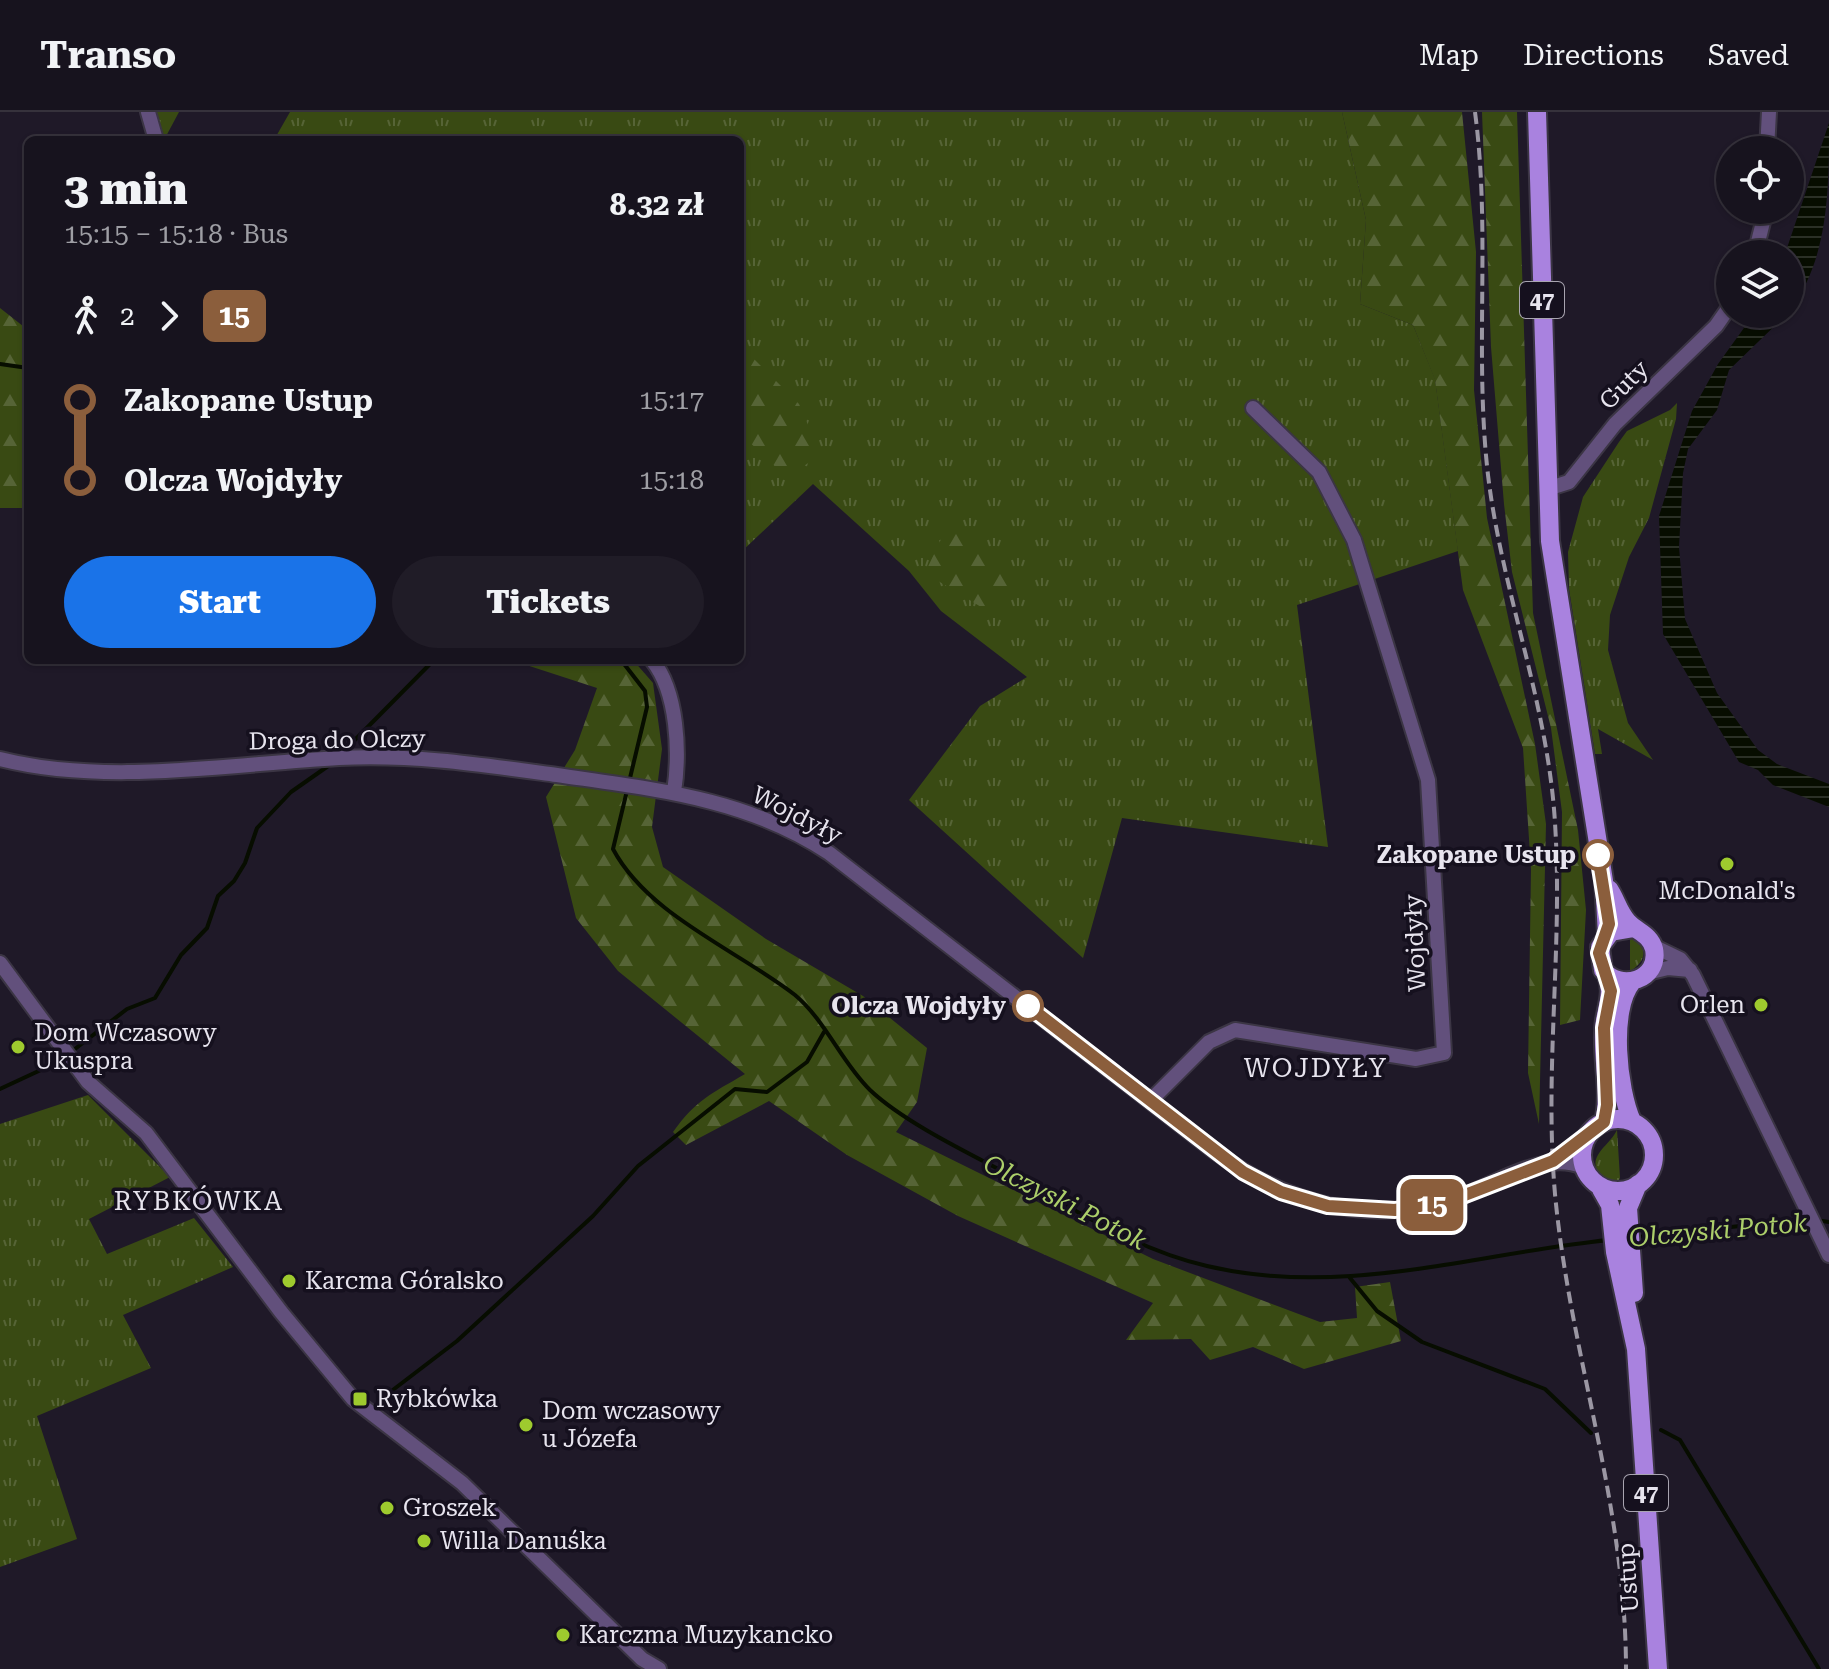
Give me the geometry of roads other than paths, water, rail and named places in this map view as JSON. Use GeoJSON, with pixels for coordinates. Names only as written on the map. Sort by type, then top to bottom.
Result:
{"type":"FeatureCollection","features":[{"type":"Feature","properties":{"kind":"main road","name":"47"},"geometry":{"type":"LineString","coordinates":[[1537,112],[1547,489],[1555,581],[1604,881],[1607,935],[1599,953],[1611,991],[1604,1028],[1607,1105],[1583,1149],[1583,1167],[1601,1189]]}},
{"type":"Feature","properties":{"kind":"main road","name":"47"},"geometry":{"type":"LineString","coordinates":[[1604,881],[1625,919],[1653,946],[1654,961],[1621,1003],[1618,1024],[1622,1084],[1632,1121],[1648,1135],[1654,1153],[1650,1170],[1638,1184]]}},
{"type":"Feature","properties":{"kind":"main road"},"geometry":{"type":"LineString","coordinates":[[1607,935],[1619,929],[1634,928]]}},
{"type":"Feature","properties":{"kind":"main road"},"geometry":{"type":"LineString","coordinates":[[1607,975],[1618,982],[1639,977]]}},
{"type":"Feature","properties":{"kind":"main road"},"geometry":{"type":"LineString","coordinates":[[1597,1128],[1632,1121]]}},
{"type":"Feature","properties":{"kind":"main road"},"geometry":{"type":"LineString","coordinates":[[1601,1189],[1620,1192],[1638,1184]]}},
{"type":"Feature","properties":{"kind":"main road","name":"Ustup"},"geometry":{"type":"LineString","coordinates":[[1638,1184],[1628,1201],[1621,1228],[1635,1340],[1658,1669]]}},
{"type":"Feature","properties":{"kind":"main road","name":"Ustup"},"geometry":{"type":"LineString","coordinates":[[1601,1189],[1621,1228]]}},
{"type":"Feature","properties":{"kind":"street"},"geometry":{"type":"LineString","coordinates":[[148,112],[155,136]]}},
{"type":"Feature","properties":{"kind":"street"},"geometry":{"type":"LineString","coordinates":[[1768,136],[1769,112]]}},
{"type":"Feature","properties":{"kind":"street","name":"Guty"},"geometry":{"type":"LineString","coordinates":[[1547,489],[1569,482],[1615,424],[1716,326]]}},
{"type":"Feature","properties":{"kind":"street","name":"Wojdyły"},"geometry":{"type":"LineString","coordinates":[[1150,1101],[1209,1042],[1235,1030],[1416,1059],[1444,1053],[1428,780],[1354,540],[1319,472],[1253,408]]}},
{"type":"Feature","properties":{"kind":"street"},"geometry":{"type":"LineString","coordinates":[[654,664],[666,684],[670,706],[677,757],[674,792]]}},
{"type":"Feature","properties":{"kind":"street","name":"Droga do Olczy"},"geometry":{"type":"LineString","coordinates":[[0,759],[47,768],[94,772],[393,757],[674,792]]}},
{"type":"Feature","properties":{"kind":"street","name":"Wojdyły"},"geometry":{"type":"LineString","coordinates":[[674,792],[748,812],[818,846],[1253,1178],[1300,1199],[1338,1208],[1377,1211],[1425,1207],[1553,1161],[1597,1128]]}},
{"type":"Feature","properties":{"kind":"street"},"geometry":{"type":"LineString","coordinates":[[1653,946],[1680,959],[1690,970],[1829,1255]]}},
{"type":"Feature","properties":{"kind":"street"},"geometry":{"type":"LineString","coordinates":[[0,963],[88,1082],[146,1133],[281,1312],[353,1399],[462,1483],[635,1652],[659,1669]]}},
{"type":"Feature","properties":{"kind":"street"},"geometry":{"type":"LineString","coordinates":[[1639,977],[1668,968],[1690,970]]}},
{"type":"Feature","properties":{"kind":"street"},"geometry":{"type":"LineString","coordinates":[[1553,1161],[1572,1162],[1583,1167]]}},
{"type":"Feature","properties":{"kind":"waterway","name":"Olczyski Potok"},"geometry":{"type":"LineString","coordinates":[[0,364],[24,367]]}},
{"type":"Feature","properties":{"kind":"waterway"},"geometry":{"type":"LineString","coordinates":[[340,755],[430,664]]}},
{"type":"Feature","properties":{"kind":"waterway","name":"Olczyski Potok"},"geometry":{"type":"LineString","coordinates":[[624,664],[645,691],[647,707],[613,849],[628,872],[671,912],[795,995],[806,1005],[870,1090],[923,1128],[1136,1242],[1207,1266],[1257,1275],[1358,1276],[1608,1240]]}},
{"type":"Feature","properties":{"kind":"waterway"},"geometry":{"type":"LineString","coordinates":[[0,1089],[58,1062],[127,1009],[155,998],[181,955],[207,928],[218,896],[234,881],[245,863],[257,828],[291,792],[331,764]]}},
{"type":"Feature","properties":{"kind":"waterway"},"geometry":{"type":"LineString","coordinates":[[381,1399],[457,1341],[593,1216],[638,1166],[735,1089],[767,1092],[807,1062],[824,1032]]}},
{"type":"Feature","properties":{"kind":"waterway","name":"Olczyski Potok"},"geometry":{"type":"LineString","coordinates":[[1637,1237],[1807,1219]]}},
{"type":"Feature","properties":{"kind":"waterway","name":"Olczyski Potok"},"geometry":{"type":"LineString","coordinates":[[1816,1220],[1829,1222]]}},
{"type":"Feature","properties":{"kind":"waterway"},"geometry":{"type":"LineString","coordinates":[[1350,1278],[1377,1311],[1422,1342],[1545,1389],[1591,1433]]}},
{"type":"Feature","properties":{"kind":"waterway"},"geometry":{"type":"LineString","coordinates":[[1661,1430],[1680,1440],[1819,1669]]}},
{"type":"Feature","properties":{"kind":"railway"},"geometry":{"type":"LineString","coordinates":[[1475,112],[1482,202],[1482,384],[1488,475],[1503,562],[1544,735],[1555,823],[1557,916],[1551,1101],[1555,1194],[1572,1313],[1617,1548],[1624,1608],[1626,1669]]}},
{"type":"Feature","properties":{"kind":"place","name":"Zakopane Ustup"},"geometry":{"type":"Point","coordinates":[1598,855]}},
{"type":"Feature","properties":{"kind":"place","name":"McDonald's"},"geometry":{"type":"Point","coordinates":[1727,864]}},
{"type":"Feature","properties":{"kind":"place","name":"Orlen"},"geometry":{"type":"Point","coordinates":[1761,1005]}},
{"type":"Feature","properties":{"kind":"place","name":"Olcza Wojdyły"},"geometry":{"type":"Point","coordinates":[1028,1006]}},
{"type":"Feature","properties":{"kind":"place","name":"Dom Wczasowy Ukuspra"},"geometry":{"type":"Point","coordinates":[18,1047]}},
{"type":"Feature","properties":{"kind":"place","name":"Karcma Góralsko"},"geometry":{"type":"Point","coordinates":[289,1281]}},
{"type":"Feature","properties":{"kind":"place","name":"Rybkówka"},"geometry":{"type":"Point","coordinates":[360,1399]}},
{"type":"Feature","properties":{"kind":"place","name":"Dom wczasowy u Józefa"},"geometry":{"type":"Point","coordinates":[526,1425]}},
{"type":"Feature","properties":{"kind":"place","name":"Groszek"},"geometry":{"type":"Point","coordinates":[387,1508]}},
{"type":"Feature","properties":{"kind":"place","name":"Willa Danuśka"},"geometry":{"type":"Point","coordinates":[424,1541]}},
{"type":"Feature","properties":{"kind":"place","name":"Karczma Muzykancko"},"geometry":{"type":"Point","coordinates":[563,1635]}},
{"type":"Feature","properties":{"kind":"district","name":"WOJDYŁY"},"geometry":{"type":"Point","coordinates":[1316,1068]}},
{"type":"Feature","properties":{"kind":"district","name":"RYBKÓWKA"},"geometry":{"type":"Point","coordinates":[199,1201]}}]}
